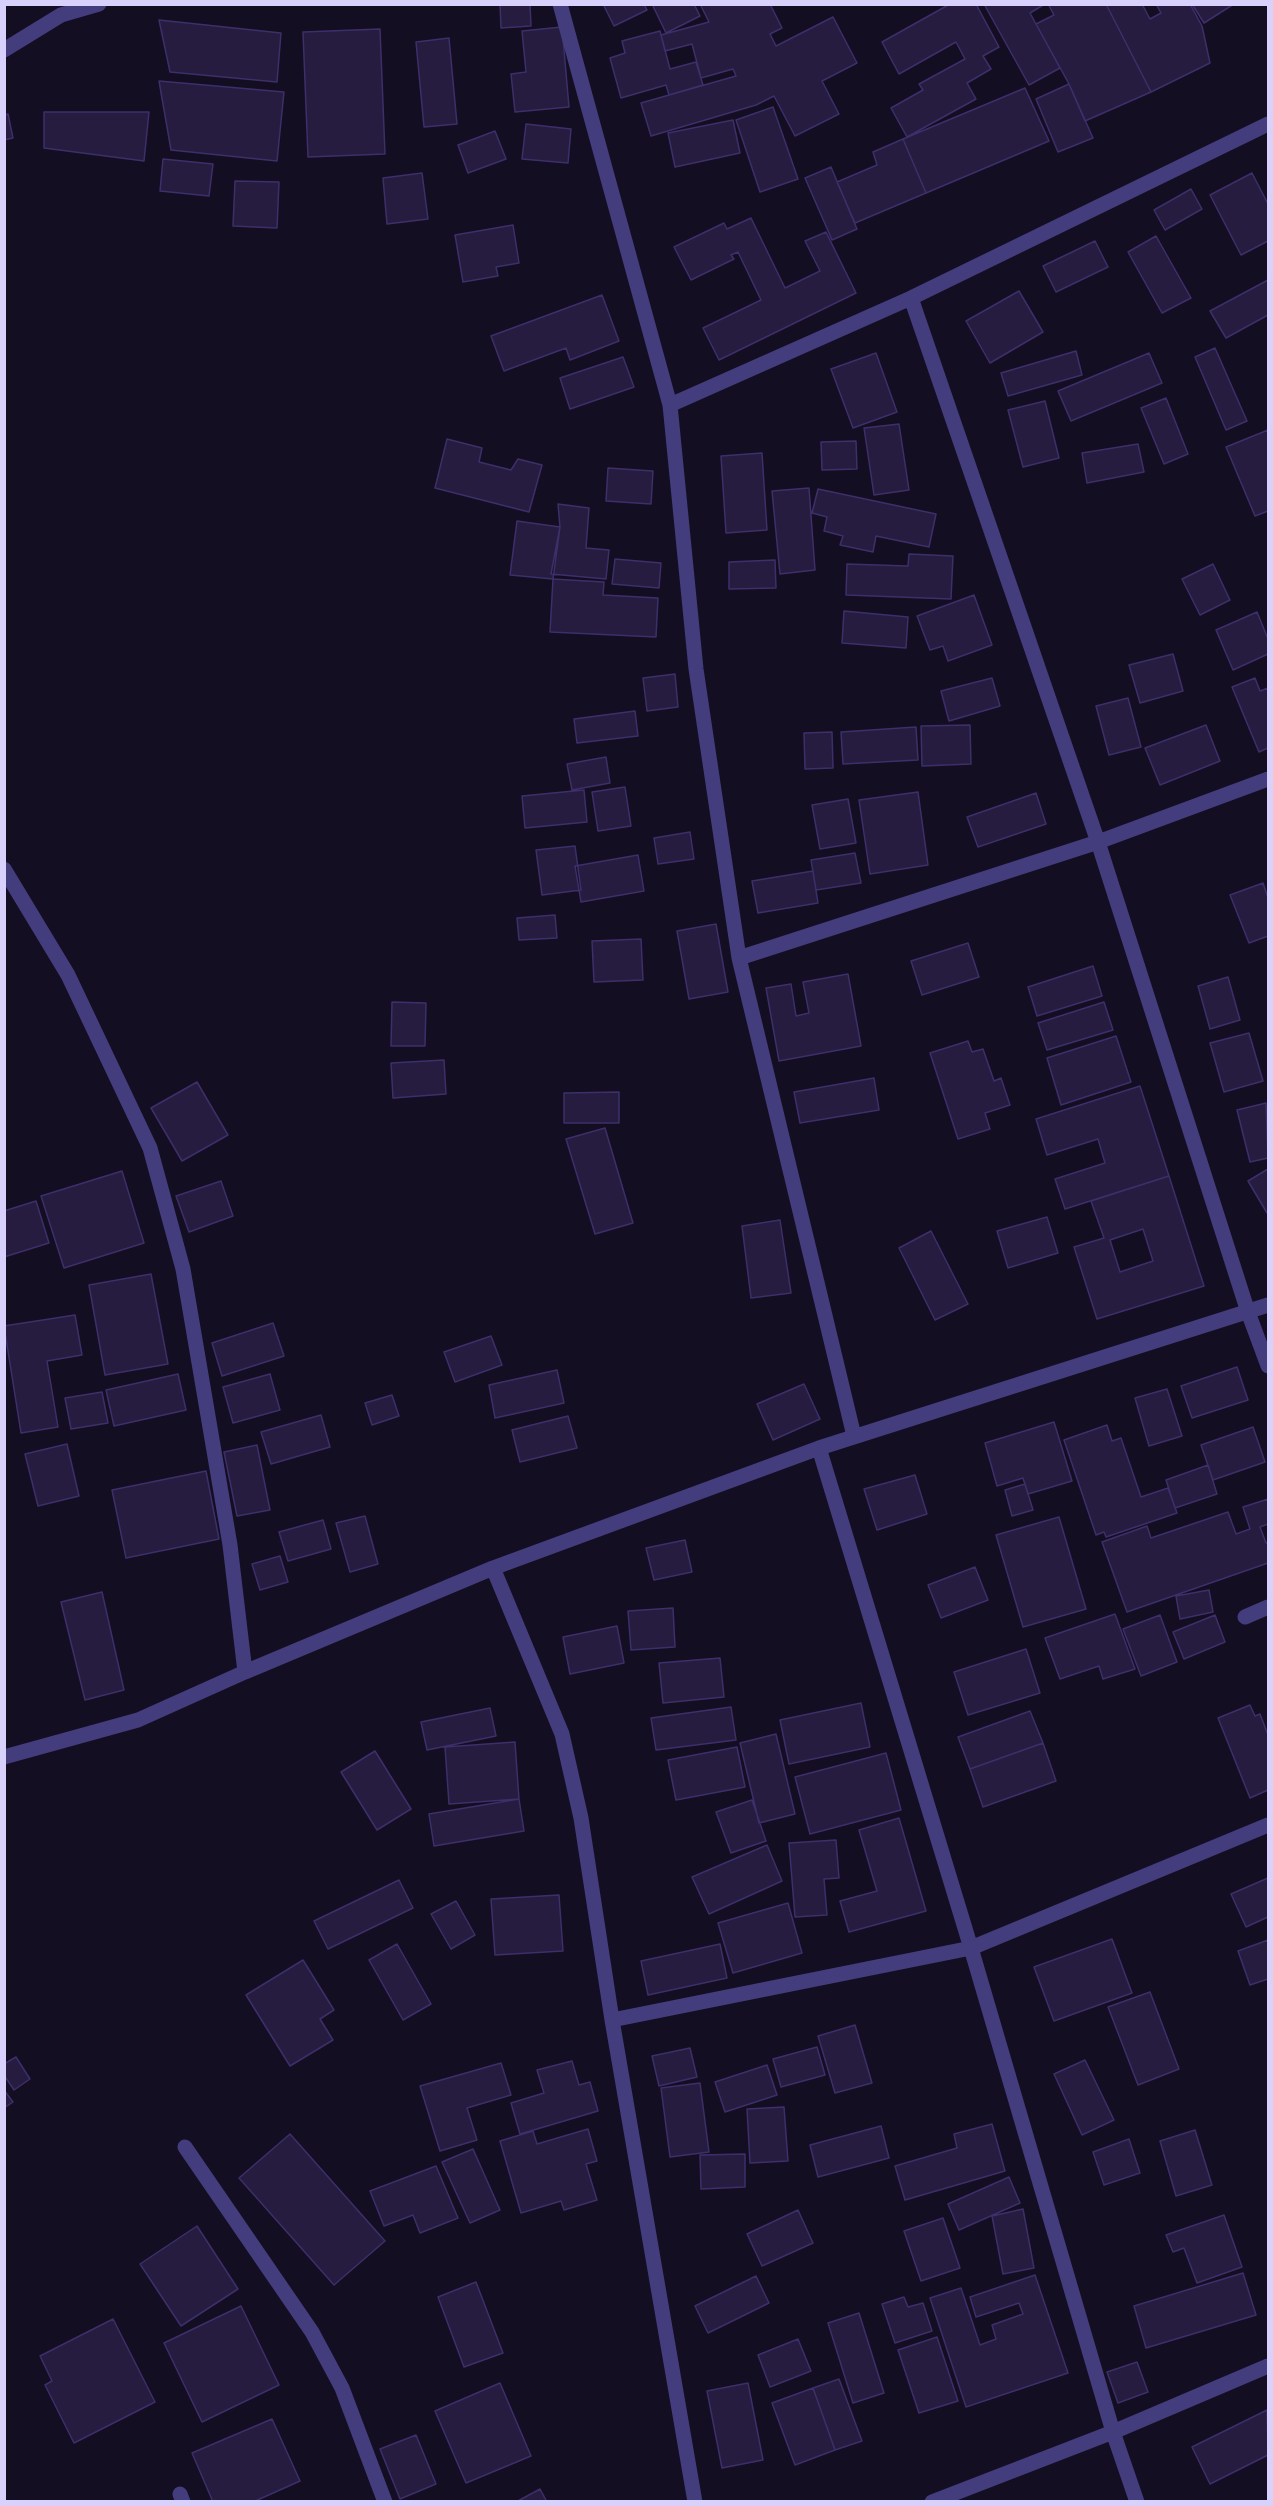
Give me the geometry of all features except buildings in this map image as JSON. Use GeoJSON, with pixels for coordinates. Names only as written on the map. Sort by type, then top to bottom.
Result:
{"type":"FeatureCollection","features":[{"type":"Feature","properties":{"kind":"street"},"geometry":{"type":"LineString","coordinates":[[4,50],[61,15],[99,4]]}},
{"type":"Feature","properties":{"kind":"street"},"geometry":{"type":"LineString","coordinates":[[560,4],[670,405],[696,669],[739,958],[854,1436]]}},
{"type":"Feature","properties":{"kind":"street"},"geometry":{"type":"LineString","coordinates":[[670,405],[911,298],[1269,124]]}},
{"type":"Feature","properties":{"kind":"street"},"geometry":{"type":"LineString","coordinates":[[911,298],[1098,842],[1248,1312],[1269,1366]]}},
{"type":"Feature","properties":{"kind":"street"},"geometry":{"type":"LineString","coordinates":[[739,958],[1098,842],[1269,779]]}},
{"type":"Feature","properties":{"kind":"street"},"geometry":{"type":"LineString","coordinates":[[4,869],[68,975],[150,1148],[185,1280],[229,1535],[245,1672]]}},
{"type":"Feature","properties":{"kind":"street"},"geometry":{"type":"LineString","coordinates":[[4,1757],[138,1720],[245,1672],[493,1568],[819,1448],[1269,1305]]}},
{"type":"Feature","properties":{"kind":"street"},"geometry":{"type":"LineString","coordinates":[[819,1448],[971,1948],[1113,2432],[1137,2502]]}},
{"type":"Feature","properties":{"kind":"street"},"geometry":{"type":"LineString","coordinates":[[493,1568],[562,1734],[581,1818],[612,2020],[695,2502]]}},
{"type":"Feature","properties":{"kind":"street"},"geometry":{"type":"LineString","coordinates":[[1245,1617],[1269,1607]]}},
{"type":"Feature","properties":{"kind":"street"},"geometry":{"type":"LineString","coordinates":[[612,2020],[971,1948],[1269,1825]]}},
{"type":"Feature","properties":{"kind":"street"},"geometry":{"type":"LineString","coordinates":[[185,2147],[312,2332],[342,2388],[385,2502]]}},
{"type":"Feature","properties":{"kind":"street"},"geometry":{"type":"LineString","coordinates":[[932,2502],[1113,2432],[1269,2366]]}}]}
